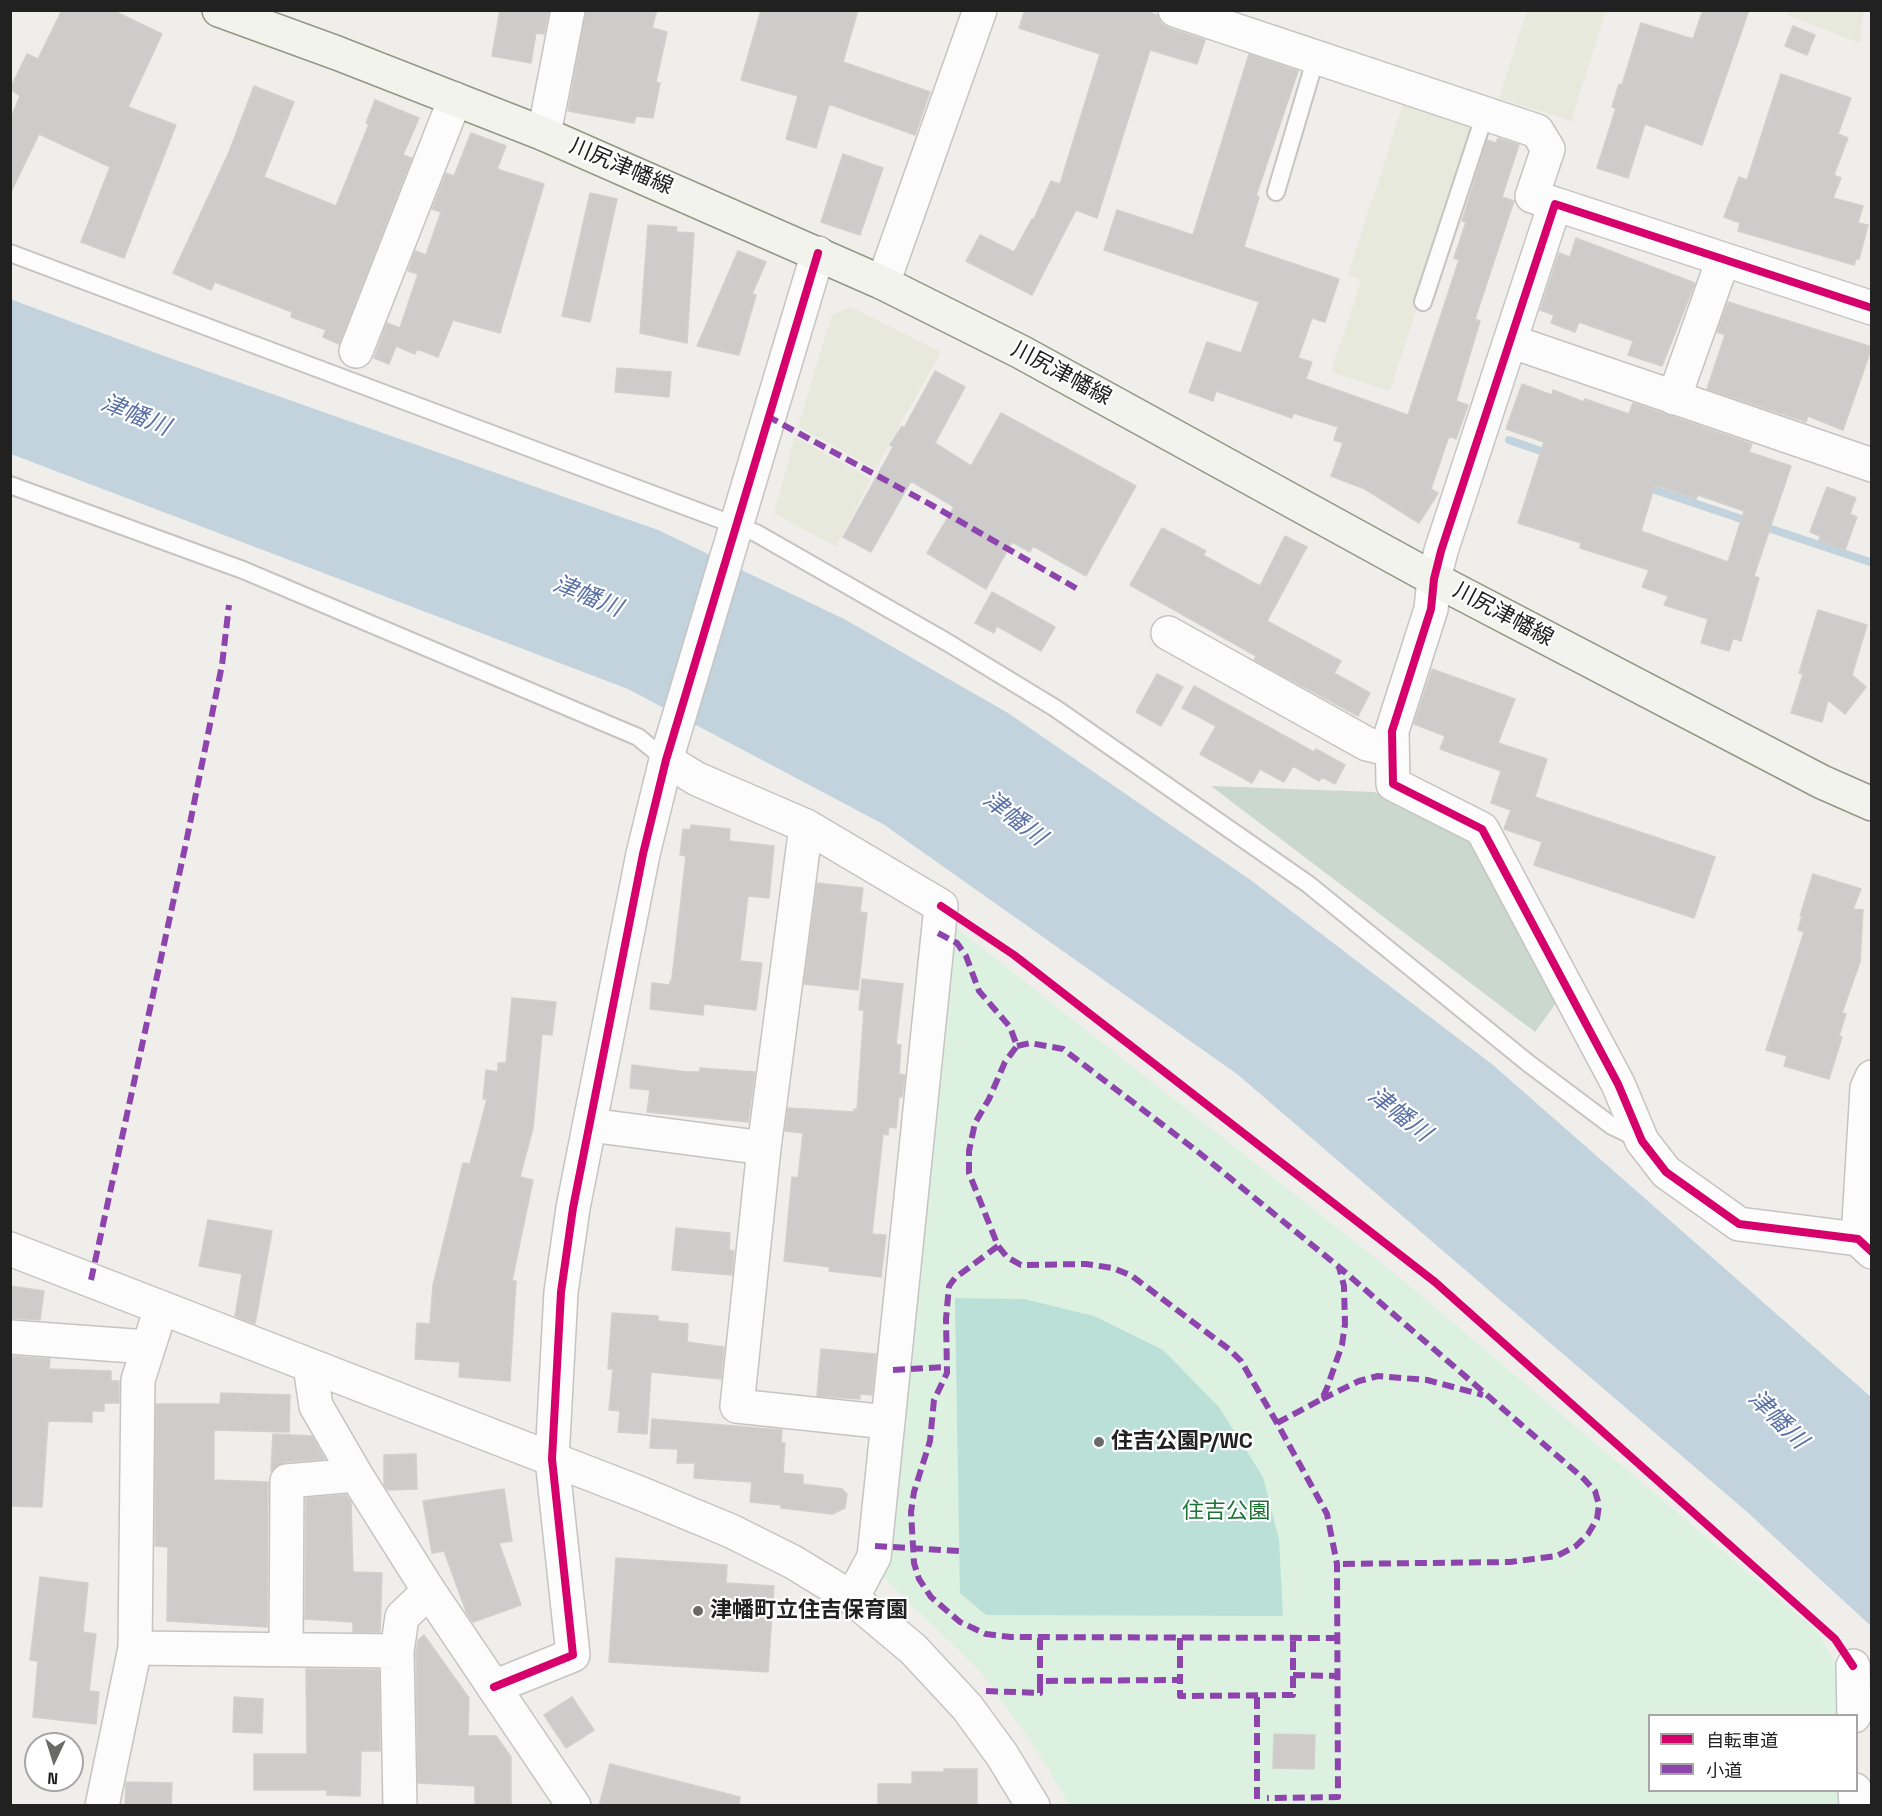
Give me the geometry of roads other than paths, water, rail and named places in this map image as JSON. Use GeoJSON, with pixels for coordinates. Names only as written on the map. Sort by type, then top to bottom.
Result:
{"type":"FeatureCollection","features":[{"type":"Feature","properties":{"kind":"main road","name":"川尻津幡線"},"geometry":{"type":"LineString","coordinates":[[219,10],[338,53],[544,134],[883,283],[1031,357],[1434,579],[1822,782],[1872,804]]}},
{"type":"Feature","properties":{"kind":"street"},"geometry":{"type":"LineString","coordinates":[[544,134],[568,10]]}},
{"type":"Feature","properties":{"kind":"street"},"geometry":{"type":"LineString","coordinates":[[883,283],[981,10]]}},
{"type":"Feature","properties":{"kind":"street"},"geometry":{"type":"LineString","coordinates":[[1174,10],[1537,131],[1548,149],[1532,196],[1872,308]]}},
{"type":"Feature","properties":{"kind":"street"},"geometry":{"type":"LineString","coordinates":[[356,351],[455,99]]}},
{"type":"Feature","properties":{"kind":"street"},"geometry":{"type":"LineString","coordinates":[[1556,204],[1441,551],[1434,579],[1431,609],[1392,731],[1393,784],[1482,829],[1618,1084],[1642,1141],[1666,1172],[1739,1224],[1865,1245],[1867,1088],[1872,1077]]}},
{"type":"Feature","properties":{"kind":"street"},"geometry":{"type":"LineString","coordinates":[[494,1687],[573,1655],[552,1459],[561,1292],[573,1208],[643,854],[669,751],[818,253]]}},
{"type":"Feature","properties":{"kind":"street"},"geometry":{"type":"LineString","coordinates":[[1674,398],[1723,260]]}},
{"type":"Feature","properties":{"kind":"street"},"geometry":{"type":"LineString","coordinates":[[1510,340],[1872,465]]}},
{"type":"Feature","properties":{"kind":"street"},"geometry":{"type":"LineString","coordinates":[[1168,633],[1367,744],[1392,750]]}},
{"type":"Feature","properties":{"kind":"street"},"geometry":{"type":"LineString","coordinates":[[669,751],[697,778],[806,826],[941,906],[874,1557],[852,1598]]}},
{"type":"Feature","properties":{"kind":"street"},"geometry":{"type":"LineString","coordinates":[[806,826],[764,1148],[737,1406],[887,1422]]}},
{"type":"Feature","properties":{"kind":"street"},"geometry":{"type":"LineString","coordinates":[[590,1125],[764,1148]]}},
{"type":"Feature","properties":{"kind":"street"},"geometry":{"type":"LineString","coordinates":[[10,1249],[552,1459],[731,1531],[793,1562],[852,1598],[913,1649],[967,1707],[1002,1755],[1033,1806]]}},
{"type":"Feature","properties":{"kind":"street"},"geometry":{"type":"LineString","coordinates":[[102,1806],[135,1648],[138,1380],[161,1308]]}},
{"type":"Feature","properties":{"kind":"street"},"geometry":{"type":"LineString","coordinates":[[10,1337],[147,1347]]}},
{"type":"Feature","properties":{"kind":"street"},"geometry":{"type":"LineString","coordinates":[[310,1366],[316,1406],[356,1475],[429,1591],[574,1806]]}},
{"type":"Feature","properties":{"kind":"street"},"geometry":{"type":"LineString","coordinates":[[286,1649],[287,1481],[356,1475]]}},
{"type":"Feature","properties":{"kind":"street"},"geometry":{"type":"LineString","coordinates":[[400,1806],[397,1651],[402,1617],[429,1591]]}},
{"type":"Feature","properties":{"kind":"street"},"geometry":{"type":"LineString","coordinates":[[135,1648],[397,1651]]}},
{"type":"Feature","properties":{"kind":"street"},"geometry":{"type":"LineString","coordinates":[[1853,1666],[1854,1714]]}},
{"type":"Feature","properties":{"kind":"lane"},"geometry":{"type":"LineString","coordinates":[[1276,192],[1316,57]]}},
{"type":"Feature","properties":{"kind":"lane"},"geometry":{"type":"LineString","coordinates":[[1423,302],[1485,114]]}},
{"type":"Feature","properties":{"kind":"lane"},"geometry":{"type":"LineString","coordinates":[[10,253],[706,513],[735,531],[756,533],[945,641],[1055,708],[1308,884],[1528,1063],[1612,1126],[1642,1141]]}},
{"type":"Feature","properties":{"kind":"lane"},"geometry":{"type":"LineString","coordinates":[[10,485],[243,570],[669,751]]}},
{"type":"Feature","properties":{"kind":"water","name":"津幡川"},"geometry":{"type":"Polygon","coordinates":[[[10,299],[153,352],[658,530],[844,619],[1008,713],[1252,881],[1493,1065],[1871,1397],[1871,1626],[1746,1511],[1237,1074],[883,824],[628,689],[11,454],[10,299]]]}},
{"type":"Feature","properties":{"kind":"waterway"},"geometry":{"type":"LineString","coordinates":[[1509,440],[1552,455]]}},
{"type":"Feature","properties":{"kind":"waterway"},"geometry":{"type":"LineString","coordinates":[[1643,486],[1870,562]]}},
{"type":"Feature","properties":{"kind":"place","name":"住吉公園P/WC"},"geometry":{"type":"Point","coordinates":[1099,1442]}},
{"type":"Feature","properties":{"kind":"place","name":"津幡町立住吉保育園"},"geometry":{"type":"Point","coordinates":[698,1611]}},
{"type":"Feature","properties":{"kind":"park label","name":"住吉公園"},"geometry":{"type":"Point","coordinates":[1226,1512]}}]}
